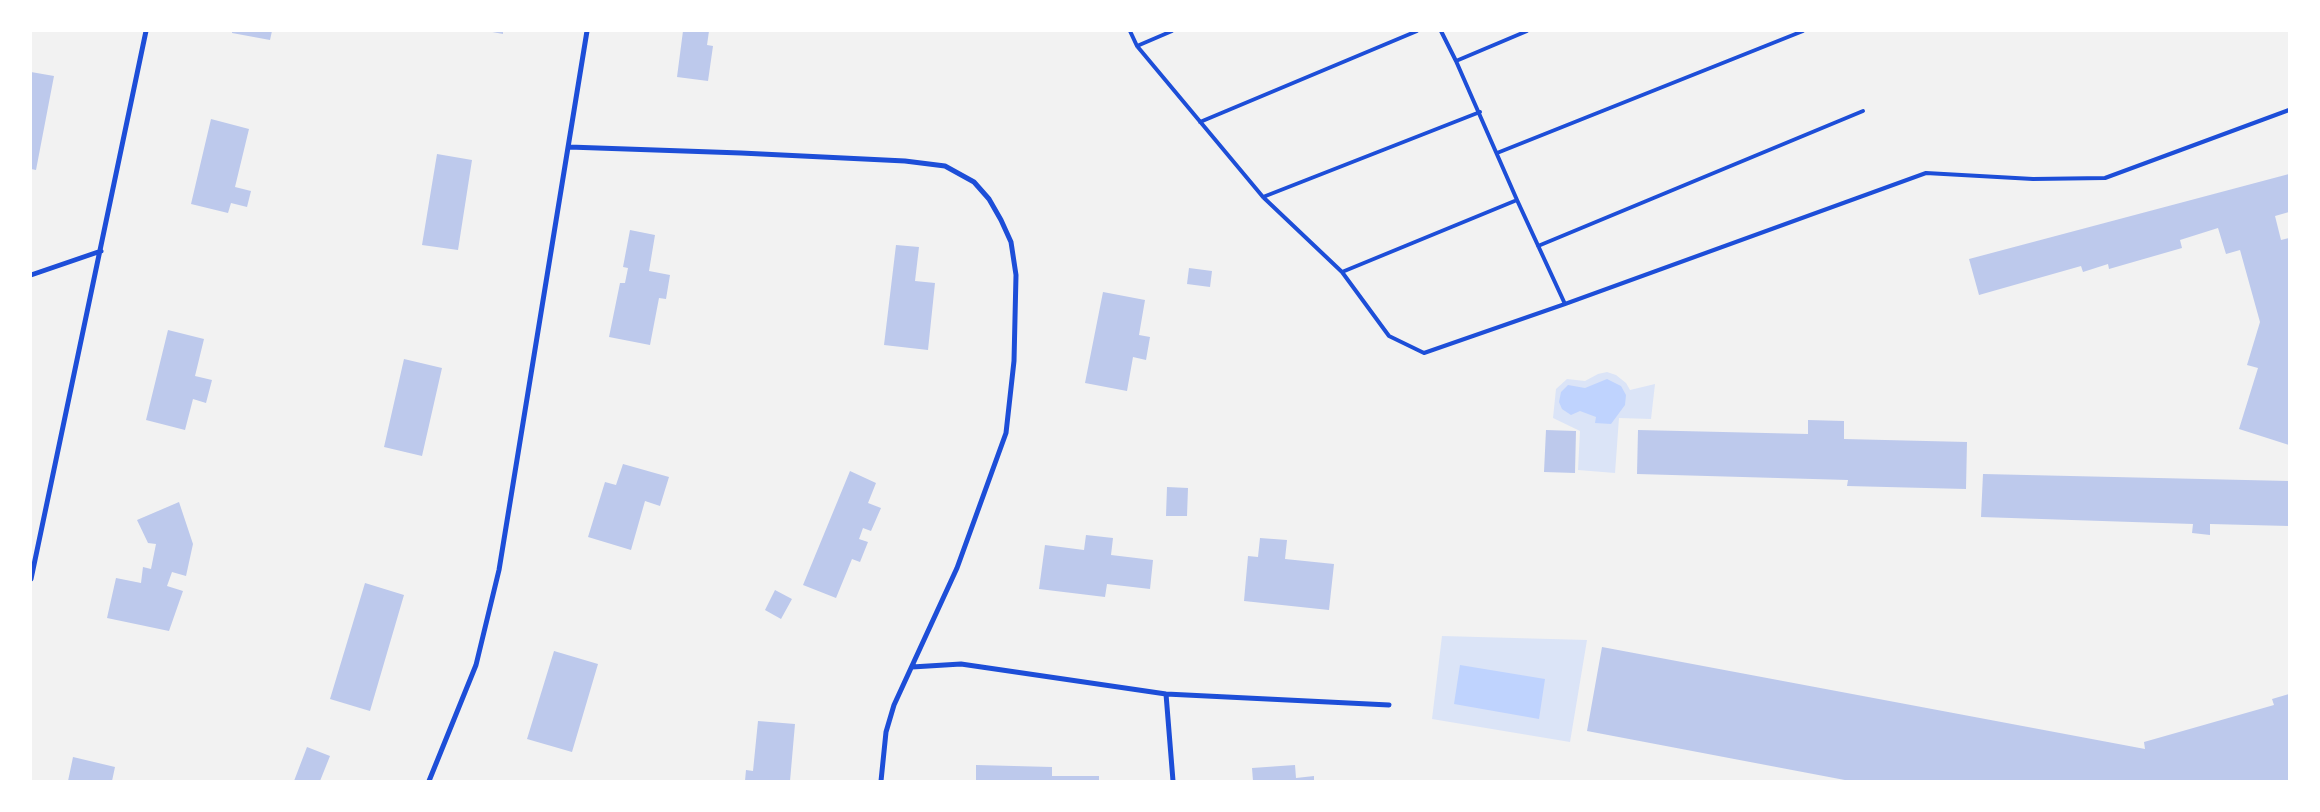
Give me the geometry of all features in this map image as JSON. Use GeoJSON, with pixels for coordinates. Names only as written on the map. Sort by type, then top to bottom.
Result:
{"type":"FeatureCollection","features":[{"type":"Feature","properties":{"kind":"street"},"geometry":{"type":"LineString","coordinates":[[31,579],[146,31]]}},
{"type":"Feature","properties":{"kind":"street"},"geometry":{"type":"LineString","coordinates":[[430,781],[476,665],[499,570],[536,334],[569,147],[587,31]]}},
{"type":"Feature","properties":{"kind":"street"},"geometry":{"type":"LineString","coordinates":[[569,147],[799,156],[945,166],[974,182],[989,199],[1011,242],[1016,275],[1014,361],[1006,433],[957,568],[894,705],[886,732],[881,781]]}},
{"type":"Feature","properties":{"kind":"street"},"geometry":{"type":"LineString","coordinates":[[31,275],[101,250]]}},
{"type":"Feature","properties":{"kind":"street"},"geometry":{"type":"LineString","coordinates":[[912,667],[961,664],[1166,694],[1388,704]]}},
{"type":"Feature","properties":{"kind":"street"},"geometry":{"type":"LineString","coordinates":[[1166,694],[1172,781]]}},
{"type":"Feature","properties":{"kind":"lane"},"geometry":{"type":"LineString","coordinates":[[1130,31],[1137,46],[1263,197],[1342,272],[1389,336],[1424,353],[1926,173],[2034,179],[2105,178],[2289,110]]}},
{"type":"Feature","properties":{"kind":"lane"},"geometry":{"type":"LineString","coordinates":[[1137,46],[1172,31]]}},
{"type":"Feature","properties":{"kind":"lane"},"geometry":{"type":"LineString","coordinates":[[1200,122],[1418,31]]}},
{"type":"Feature","properties":{"kind":"lane"},"geometry":{"type":"LineString","coordinates":[[1441,31],[1480,112],[1517,200],[1565,304]]}},
{"type":"Feature","properties":{"kind":"lane"},"geometry":{"type":"LineString","coordinates":[[1456,61],[1527,31]]}},
{"type":"Feature","properties":{"kind":"lane"},"geometry":{"type":"LineString","coordinates":[[1498,154],[1803,31]]}},
{"type":"Feature","properties":{"kind":"lane"},"geometry":{"type":"LineString","coordinates":[[1538,246],[1864,111]]}},
{"type":"Feature","properties":{"kind":"lane"},"geometry":{"type":"LineString","coordinates":[[1263,197],[1480,112]]}},
{"type":"Feature","properties":{"kind":"lane"},"geometry":{"type":"LineString","coordinates":[[1342,272],[1517,200]]}},
{"type":"Feature","properties":{"kind":"shaded area"},"geometry":{"type":"Polygon","coordinates":[[[1607,372],[1616,375],[1626,383],[1630,390],[1655,384],[1651,419],[1619,418],[1615,473],[1578,470],[1580,431],[1553,418],[1556,389],[1567,379],[1585,381],[1598,374],[1607,372]]]}},
{"type":"Feature","properties":{"kind":"shaded area"},"geometry":{"type":"Polygon","coordinates":[[[1442,636],[1587,640],[1570,742],[1432,719],[1442,636]]]}},
{"type":"Feature","properties":{"kind":"water"},"geometry":{"type":"Polygon","coordinates":[[[1607,379],[1621,386],[1626,395],[1625,405],[1611,424],[1595,423],[1596,417],[1580,411],[1571,415],[1562,409],[1559,402],[1561,392],[1568,385],[1585,388],[1607,379]]]}},
{"type":"Feature","properties":{"kind":"water"},"geometry":{"type":"Polygon","coordinates":[[[1460,665],[1545,679],[1539,719],[1454,704],[1460,665]]]}},
{"type":"Feature","properties":{"kind":"building"},"geometry":{"type":"Polygon","coordinates":[[[232,31],[272,31],[270,40],[232,33],[232,31]]]}},
{"type":"Feature","properties":{"kind":"building"},"geometry":{"type":"Polygon","coordinates":[[[487,31],[503,31],[503,34],[487,31]]]}},
{"type":"Feature","properties":{"kind":"building"},"geometry":{"type":"Polygon","coordinates":[[[683,31],[709,31],[707,45],[713,46],[708,81],[677,77],[683,31]]]}},
{"type":"Feature","properties":{"kind":"building"},"geometry":{"type":"Polygon","coordinates":[[[31,72],[54,76],[36,170],[31,169],[31,72]]]}},
{"type":"Feature","properties":{"kind":"building"},"geometry":{"type":"Polygon","coordinates":[[[211,119],[249,129],[235,187],[251,191],[247,207],[231,203],[228,213],[191,204],[211,119]]]}},
{"type":"Feature","properties":{"kind":"building"},"geometry":{"type":"Polygon","coordinates":[[[437,154],[472,160],[458,250],[422,245],[437,154]]]}},
{"type":"Feature","properties":{"kind":"building"},"geometry":{"type":"Polygon","coordinates":[[[2289,174],[2289,212],[2275,216],[2281,240],[2289,238],[2289,445],[2239,429],[2258,368],[2247,365],[2260,322],[2240,250],[2226,254],[2218,228],[2180,240],[2182,248],[2109,269],[2108,264],[2083,272],[2081,266],[1979,295],[1969,259],[2289,174]]]}},
{"type":"Feature","properties":{"kind":"building"},"geometry":{"type":"Polygon","coordinates":[[[630,230],[655,235],[649,271],[670,275],[666,299],[659,298],[650,345],[609,337],[620,283],[625,283],[628,268],[623,267],[630,230]]]}},
{"type":"Feature","properties":{"kind":"building"},"geometry":{"type":"Polygon","coordinates":[[[896,245],[919,247],[915,281],[935,283],[928,350],[884,345],[896,245]]]}},
{"type":"Feature","properties":{"kind":"building"},"geometry":{"type":"Polygon","coordinates":[[[1189,268],[1212,271],[1210,287],[1187,284],[1189,268]]]}},
{"type":"Feature","properties":{"kind":"building"},"geometry":{"type":"Polygon","coordinates":[[[1103,292],[1145,300],[1139,335],[1150,337],[1146,360],[1133,357],[1127,391],[1085,383],[1103,292]]]}},
{"type":"Feature","properties":{"kind":"building"},"geometry":{"type":"Polygon","coordinates":[[[168,330],[204,339],[195,376],[212,380],[206,403],[193,399],[185,430],[146,420],[168,330]]]}},
{"type":"Feature","properties":{"kind":"building"},"geometry":{"type":"Polygon","coordinates":[[[404,359],[442,368],[422,456],[384,447],[404,359]]]}},
{"type":"Feature","properties":{"kind":"building"},"geometry":{"type":"Polygon","coordinates":[[[1808,420],[1844,421],[1844,439],[1967,442],[1966,489],[1847,486],[1848,480],[1637,474],[1638,430],[1808,434],[1808,420]]]}},
{"type":"Feature","properties":{"kind":"building"},"geometry":{"type":"Polygon","coordinates":[[[1546,430],[1576,431],[1575,473],[1544,472],[1546,430]]]}},
{"type":"Feature","properties":{"kind":"building"},"geometry":{"type":"Polygon","coordinates":[[[623,464],[669,477],[660,506],[645,501],[631,550],[588,537],[605,482],[616,485],[623,464]]]}},
{"type":"Feature","properties":{"kind":"building"},"geometry":{"type":"Polygon","coordinates":[[[850,471],[876,483],[868,503],[881,508],[871,531],[863,528],[859,539],[868,542],[860,562],[852,559],[836,598],[803,585],[850,471]]]}},
{"type":"Feature","properties":{"kind":"building"},"geometry":{"type":"Polygon","coordinates":[[[1983,474],[2289,481],[2289,526],[2210,524],[2210,535],[2192,533],[2193,524],[1981,517],[1983,474]]]}},
{"type":"Feature","properties":{"kind":"building"},"geometry":{"type":"Polygon","coordinates":[[[1167,487],[1188,488],[1187,516],[1166,516],[1167,487]]]}},
{"type":"Feature","properties":{"kind":"building"},"geometry":{"type":"Polygon","coordinates":[[[179,502],[193,544],[186,576],[172,572],[167,586],[183,591],[169,631],[107,618],[116,578],[141,583],[143,567],[151,569],[156,544],[148,543],[137,520],[179,502]]]}},
{"type":"Feature","properties":{"kind":"building"},"geometry":{"type":"Polygon","coordinates":[[[1086,535],[1113,538],[1111,555],[1153,560],[1150,589],[1107,584],[1105,597],[1039,589],[1045,545],[1084,550],[1086,535]]]}},
{"type":"Feature","properties":{"kind":"building"},"geometry":{"type":"Polygon","coordinates":[[[1260,538],[1287,540],[1285,559],[1334,564],[1329,610],[1244,601],[1248,556],[1258,557],[1260,538]]]}},
{"type":"Feature","properties":{"kind":"building"},"geometry":{"type":"Polygon","coordinates":[[[365,583],[404,595],[370,711],[330,699],[365,583]]]}},
{"type":"Feature","properties":{"kind":"building"},"geometry":{"type":"Polygon","coordinates":[[[775,590],[792,599],[781,619],[765,610],[775,590]]]}},
{"type":"Feature","properties":{"kind":"building"},"geometry":{"type":"Polygon","coordinates":[[[1602,647],[2145,749],[2144,742],[2274,705],[2272,699],[2289,694],[2289,781],[1850,781],[1587,731],[1602,647]]]}},
{"type":"Feature","properties":{"kind":"building"},"geometry":{"type":"Polygon","coordinates":[[[554,651],[598,664],[572,752],[527,739],[554,651]]]}},
{"type":"Feature","properties":{"kind":"building"},"geometry":{"type":"Polygon","coordinates":[[[758,721],[795,724],[790,781],[745,781],[746,770],[753,771],[758,721]]]}},
{"type":"Feature","properties":{"kind":"building"},"geometry":{"type":"Polygon","coordinates":[[[307,747],[330,756],[320,781],[294,781],[307,747]]]}},
{"type":"Feature","properties":{"kind":"building"},"geometry":{"type":"Polygon","coordinates":[[[73,757],[115,767],[112,781],[68,781],[73,757]]]}},
{"type":"Feature","properties":{"kind":"building"},"geometry":{"type":"Polygon","coordinates":[[[976,765],[1052,767],[1052,776],[1099,776],[1099,781],[976,781],[976,765]]]}},
{"type":"Feature","properties":{"kind":"building"},"geometry":{"type":"Polygon","coordinates":[[[1295,765],[1296,778],[1314,776],[1314,781],[1253,781],[1252,768],[1295,765]]]}}]}
